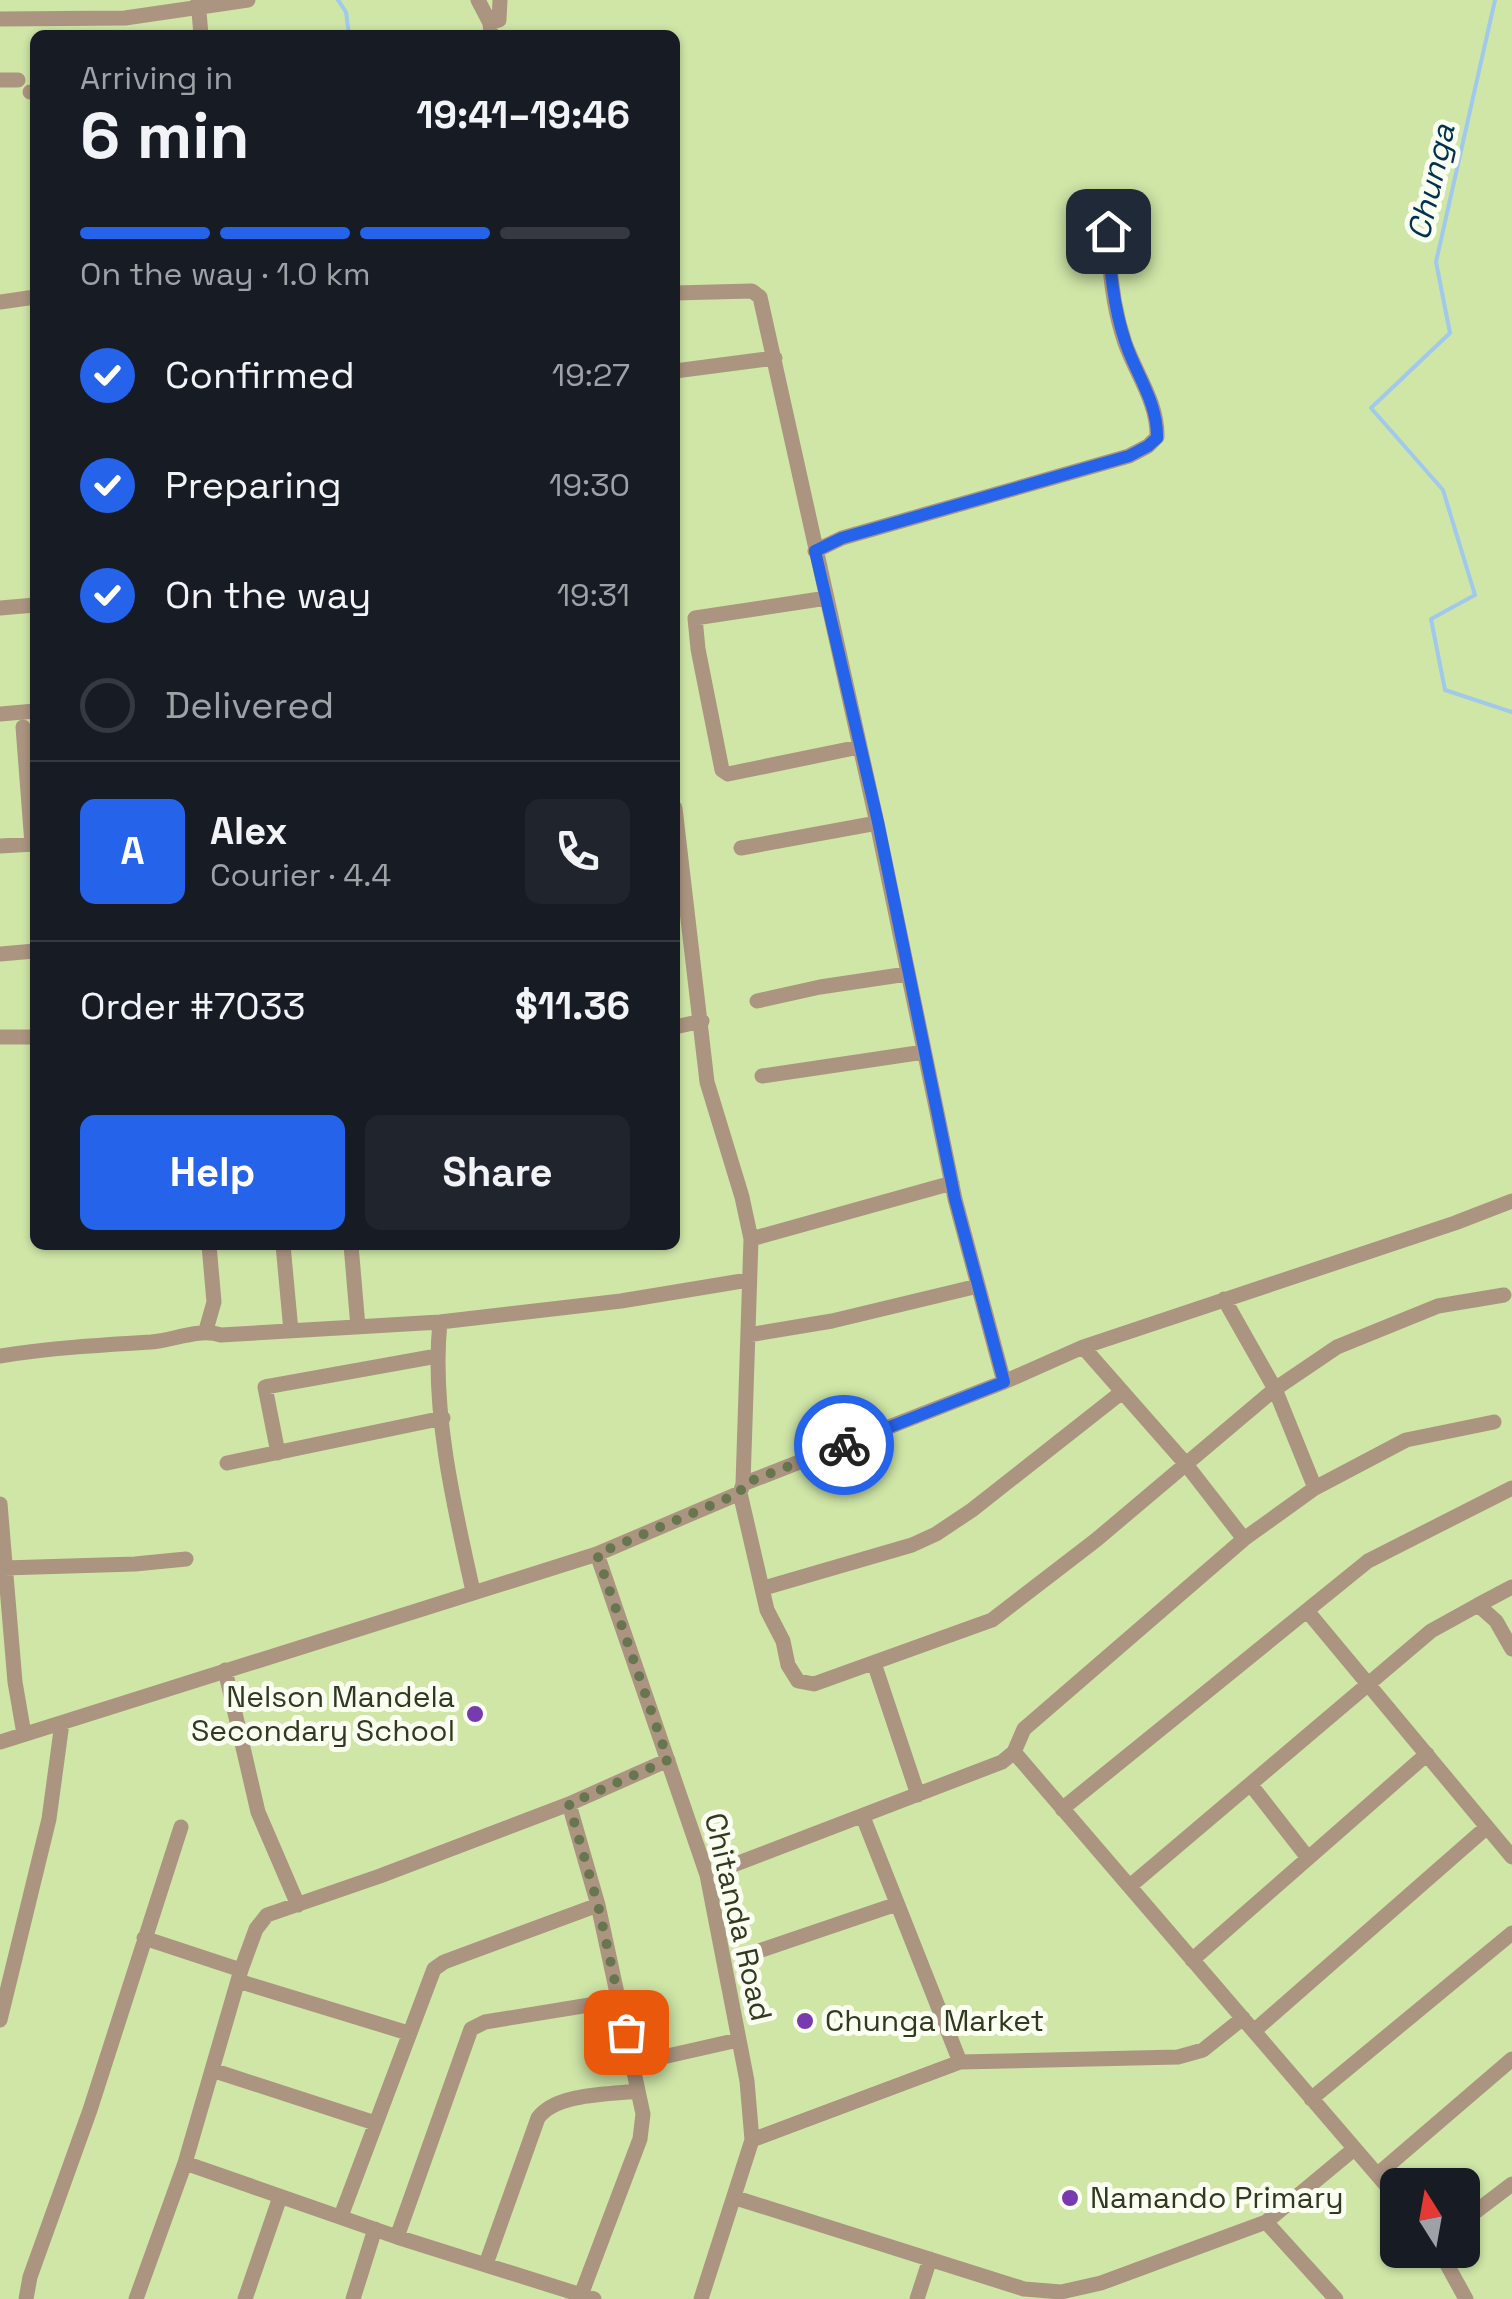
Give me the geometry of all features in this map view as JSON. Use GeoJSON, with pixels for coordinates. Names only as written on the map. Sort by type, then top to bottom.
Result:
{"type":"FeatureCollection","features":[{"type":"Feature","properties":{"kind":"street"},"geometry":{"type":"LineString","coordinates":[[0,19],[112,19],[248,0]]}},
{"type":"Feature","properties":{"kind":"street"},"geometry":{"type":"LineString","coordinates":[[478,0],[490,29],[500,20],[500,0]]}},
{"type":"Feature","properties":{"kind":"street"},"geometry":{"type":"LineString","coordinates":[[198,4],[201,30]]}},
{"type":"Feature","properties":{"kind":"street"},"geometry":{"type":"LineString","coordinates":[[0,80],[28,88]]}},
{"type":"Feature","properties":{"kind":"street"},"geometry":{"type":"LineString","coordinates":[[815,551],[880,526],[1129,456],[1157,438],[1158,421],[1125,343],[1114,295],[1108,231],[1110,204]]}},
{"type":"Feature","properties":{"kind":"street"},"geometry":{"type":"LineString","coordinates":[[680,294],[757,293],[775,358],[878,822],[952,1183],[1004,1382]]}},
{"type":"Feature","properties":{"kind":"street"},"geometry":{"type":"LineString","coordinates":[[0,302],[30,298]]}},
{"type":"Feature","properties":{"kind":"street"},"geometry":{"type":"LineString","coordinates":[[680,370],[775,358]]}},
{"type":"Feature","properties":{"kind":"street"},"geometry":{"type":"LineString","coordinates":[[826,598],[695,618],[722,770],[728,774],[860,747]]}},
{"type":"Feature","properties":{"kind":"street"},"geometry":{"type":"LineString","coordinates":[[0,608],[30,605]]}},
{"type":"Feature","properties":{"kind":"street"},"geometry":{"type":"LineString","coordinates":[[0,714],[30,711]]}},
{"type":"Feature","properties":{"kind":"street"},"geometry":{"type":"LineString","coordinates":[[23,727],[30,801]]}},
{"type":"Feature","properties":{"kind":"street"},"geometry":{"type":"LineString","coordinates":[[741,848],[878,822]]}},
{"type":"Feature","properties":{"kind":"street"},"geometry":{"type":"LineString","coordinates":[[0,846],[30,844]]}},
{"type":"Feature","properties":{"kind":"street"},"geometry":{"type":"LineString","coordinates":[[680,880],[702,1021],[707,1082],[751,1239],[742,1489],[767,1610],[798,1681],[814,1684],[992,1620],[1096,1540],[1275,1389],[1337,1347],[1438,1306],[1504,1296]]}},
{"type":"Feature","properties":{"kind":"street"},"geometry":{"type":"LineString","coordinates":[[0,954],[30,951]]}},
{"type":"Feature","properties":{"kind":"street"},"geometry":{"type":"LineString","coordinates":[[757,1001],[907,974]]}},
{"type":"Feature","properties":{"kind":"street"},"geometry":{"type":"LineString","coordinates":[[680,1026],[702,1021]]}},
{"type":"Feature","properties":{"kind":"street"},"geometry":{"type":"LineString","coordinates":[[0,1037],[30,1037]]}},
{"type":"Feature","properties":{"kind":"street"},"geometry":{"type":"LineString","coordinates":[[762,1076],[924,1052]]}},
{"type":"Feature","properties":{"kind":"street"},"geometry":{"type":"LineString","coordinates":[[751,1239],[952,1183]]}},
{"type":"Feature","properties":{"kind":"street"},"geometry":{"type":"LineString","coordinates":[[0,1742],[597,1554],[1083,1347],[1512,1201]]}},
{"type":"Feature","properties":{"kind":"street"},"geometry":{"type":"LineString","coordinates":[[206,1330],[214,1302],[210,1250]]}},
{"type":"Feature","properties":{"kind":"street"},"geometry":{"type":"LineString","coordinates":[[284,1250],[292,1331]]}},
{"type":"Feature","properties":{"kind":"street"},"geometry":{"type":"LineString","coordinates":[[352,1250],[358,1327]]}},
{"type":"Feature","properties":{"kind":"street"},"geometry":{"type":"LineString","coordinates":[[0,1356],[50,1348],[153,1342],[206,1330],[221,1335],[440,1322],[748,1280]]}},
{"type":"Feature","properties":{"kind":"street"},"geometry":{"type":"LineString","coordinates":[[748,1335],[832,1321],[978,1286]]}},
{"type":"Feature","properties":{"kind":"street"},"geometry":{"type":"LineString","coordinates":[[1224,1299],[1275,1389],[1314,1488]]}},
{"type":"Feature","properties":{"kind":"street"},"geometry":{"type":"LineString","coordinates":[[440,1322],[437,1356],[443,1418],[458,1526],[473,1591]]}},
{"type":"Feature","properties":{"kind":"street"},"geometry":{"type":"LineString","coordinates":[[1083,1347],[1244,1539]]}},
{"type":"Feature","properties":{"kind":"street"},"geometry":{"type":"LineString","coordinates":[[278,1452],[265,1387],[437,1356]]}},
{"type":"Feature","properties":{"kind":"street"},"geometry":{"type":"LineString","coordinates":[[764,1588],[912,1545],[936,1534],[1122,1392]]}},
{"type":"Feature","properties":{"kind":"street"},"geometry":{"type":"LineString","coordinates":[[227,1464],[443,1418]]}},
{"type":"Feature","properties":{"kind":"street"},"geometry":{"type":"LineString","coordinates":[[707,1876],[1002,1762],[1014,1752],[1024,1729],[1244,1539],[1314,1488],[1406,1440],[1494,1422]]}},
{"type":"Feature","properties":{"kind":"street"},"geometry":{"type":"LineString","coordinates":[[1062,1809],[1308,1612],[1348,1574],[1512,1488]]}},
{"type":"Feature","properties":{"kind":"street"},"geometry":{"type":"LineString","coordinates":[[0,1504],[15,1682],[24,1734]]}},
{"type":"Feature","properties":{"kind":"street","name":"Chitanda Road"},"geometry":{"type":"LineString","coordinates":[[597,1554],[707,1876],[747,2081],[752,2140],[702,2299]]}},
{"type":"Feature","properties":{"kind":"street"},"geometry":{"type":"LineString","coordinates":[[4,1568],[186,1559]]}},
{"type":"Feature","properties":{"kind":"street"},"geometry":{"type":"LineString","coordinates":[[1130,1886],[1369,1685],[1398,1656],[1431,1631],[1512,1587]]}},
{"type":"Feature","properties":{"kind":"street"},"geometry":{"type":"LineString","coordinates":[[1478,1604],[1496,1622],[1512,1649]]}},
{"type":"Feature","properties":{"kind":"street"},"geometry":{"type":"LineString","coordinates":[[1308,1612],[1512,1857]]}},
{"type":"Feature","properties":{"kind":"street"},"geometry":{"type":"LineString","coordinates":[[874,1663],[918,1795]]}},
{"type":"Feature","properties":{"kind":"street"},"geometry":{"type":"LineString","coordinates":[[225,1670],[258,1812],[298,1905]]}},
{"type":"Feature","properties":{"kind":"street"},"geometry":{"type":"LineString","coordinates":[[0,2020],[49,1819],[62,1723]]}},
{"type":"Feature","properties":{"kind":"street"},"geometry":{"type":"LineString","coordinates":[[1014,1752],[1380,2176]]}},
{"type":"Feature","properties":{"kind":"street"},"geometry":{"type":"LineString","coordinates":[[1192,1960],[1428,1754]]}},
{"type":"Feature","properties":{"kind":"street"},"geometry":{"type":"LineString","coordinates":[[136,2299],[185,2163],[240,1975],[256,1928],[267,1914],[569,1804],[668,1760]]}},
{"type":"Feature","properties":{"kind":"street"},"geometry":{"type":"LineString","coordinates":[[1251,1784],[1308,1858]]}},
{"type":"Feature","properties":{"kind":"street"},"geometry":{"type":"LineString","coordinates":[[185,2163],[397,2237],[588,2297],[640,2139],[643,2114],[598,1905],[569,1804]]}},
{"type":"Feature","properties":{"kind":"street"},"geometry":{"type":"LineString","coordinates":[[863,1817],[960,2062]]}},
{"type":"Feature","properties":{"kind":"street"},"geometry":{"type":"LineString","coordinates":[[26,2299],[181,1827]]}},
{"type":"Feature","properties":{"kind":"street"},"geometry":{"type":"LineString","coordinates":[[752,2140],[960,2062],[1178,2057],[1203,2050],[1248,2024],[1488,1827]]}},
{"type":"Feature","properties":{"kind":"street"},"geometry":{"type":"LineString","coordinates":[[750,1954],[897,1904]]}},
{"type":"Feature","properties":{"kind":"street"},"geometry":{"type":"LineString","coordinates":[[341,2216],[430,1975],[444,1962],[598,1905]]}},
{"type":"Feature","properties":{"kind":"street"},"geometry":{"type":"LineString","coordinates":[[1311,2099],[1512,1933]]}},
{"type":"Feature","properties":{"kind":"street"},"geometry":{"type":"LineString","coordinates":[[144,1938],[408,2033]]}},
{"type":"Feature","properties":{"kind":"street"},"geometry":{"type":"LineString","coordinates":[[397,2237],[471,2028],[485,2022],[620,2000]]}},
{"type":"Feature","properties":{"kind":"street"},"geometry":{"type":"LineString","coordinates":[[632,2064],[738,2040]]}},
{"type":"Feature","properties":{"kind":"street"},"geometry":{"type":"LineString","coordinates":[[1378,2174],[1512,2059]]}},
{"type":"Feature","properties":{"kind":"street"},"geometry":{"type":"LineString","coordinates":[[212,2070],[374,2124]]}},
{"type":"Feature","properties":{"kind":"street"},"geometry":{"type":"LineString","coordinates":[[486,2264],[544,2109],[636,2091]]}},
{"type":"Feature","properties":{"kind":"street"},"geometry":{"type":"LineString","coordinates":[[736,2198],[1023,2294],[1102,2291],[1266,2222],[1354,2149]]}},
{"type":"Feature","properties":{"kind":"street"},"geometry":{"type":"LineString","coordinates":[[1480,2208],[1512,2184]]}},
{"type":"Feature","properties":{"kind":"street"},"geometry":{"type":"LineString","coordinates":[[245,2299],[280,2197]]}},
{"type":"Feature","properties":{"kind":"street"},"geometry":{"type":"LineString","coordinates":[[1266,2222],[1336,2299]]}},
{"type":"Feature","properties":{"kind":"street"},"geometry":{"type":"LineString","coordinates":[[352,2299],[375,2229]]}},
{"type":"Feature","properties":{"kind":"street"},"geometry":{"type":"LineString","coordinates":[[917,2299],[930,2260]]}},
{"type":"Feature","properties":{"kind":"street"},"geometry":{"type":"LineString","coordinates":[[1449,2268],[1466,2299]]}},
{"type":"Feature","properties":{"kind":"waterway"},"geometry":{"type":"LineString","coordinates":[[338,0],[346,12],[348,30]]}},
{"type":"Feature","properties":{"kind":"waterway","name":"Chunga"},"geometry":{"type":"LineString","coordinates":[[1495,0],[1436,262],[1450,333],[1371,408],[1443,490],[1475,595],[1431,619],[1445,690],[1512,712]]}},
{"type":"Feature","properties":{"kind":"way so far"},"geometry":{"type":"LineString","coordinates":[[626,2032],[598,1905],[569,1804],[668,1760],[597,1554],[743,1492],[743,1484],[844,1445]]}},
{"type":"Feature","properties":{"kind":"place","name":"Nelson Mandela Secondary School"},"geometry":{"type":"Point","coordinates":[475,1714]}},
{"type":"Feature","properties":{"kind":"place","name":"Chunga Market"},"geometry":{"type":"Point","coordinates":[805,2021]}},
{"type":"Feature","properties":{"kind":"place","name":"Namando Primary"},"geometry":{"type":"Point","coordinates":[1070,2198]}},
{"type":"Feature","properties":{"kind":"route"},"geometry":{"type":"LineString","coordinates":[[844,1445],[1004,1382],[955,1199],[878,822],[815,551],[842,538],[936,509],[1129,456],[1157,438],[1158,421],[1125,343],[1114,295],[1108,231]]}}]}
